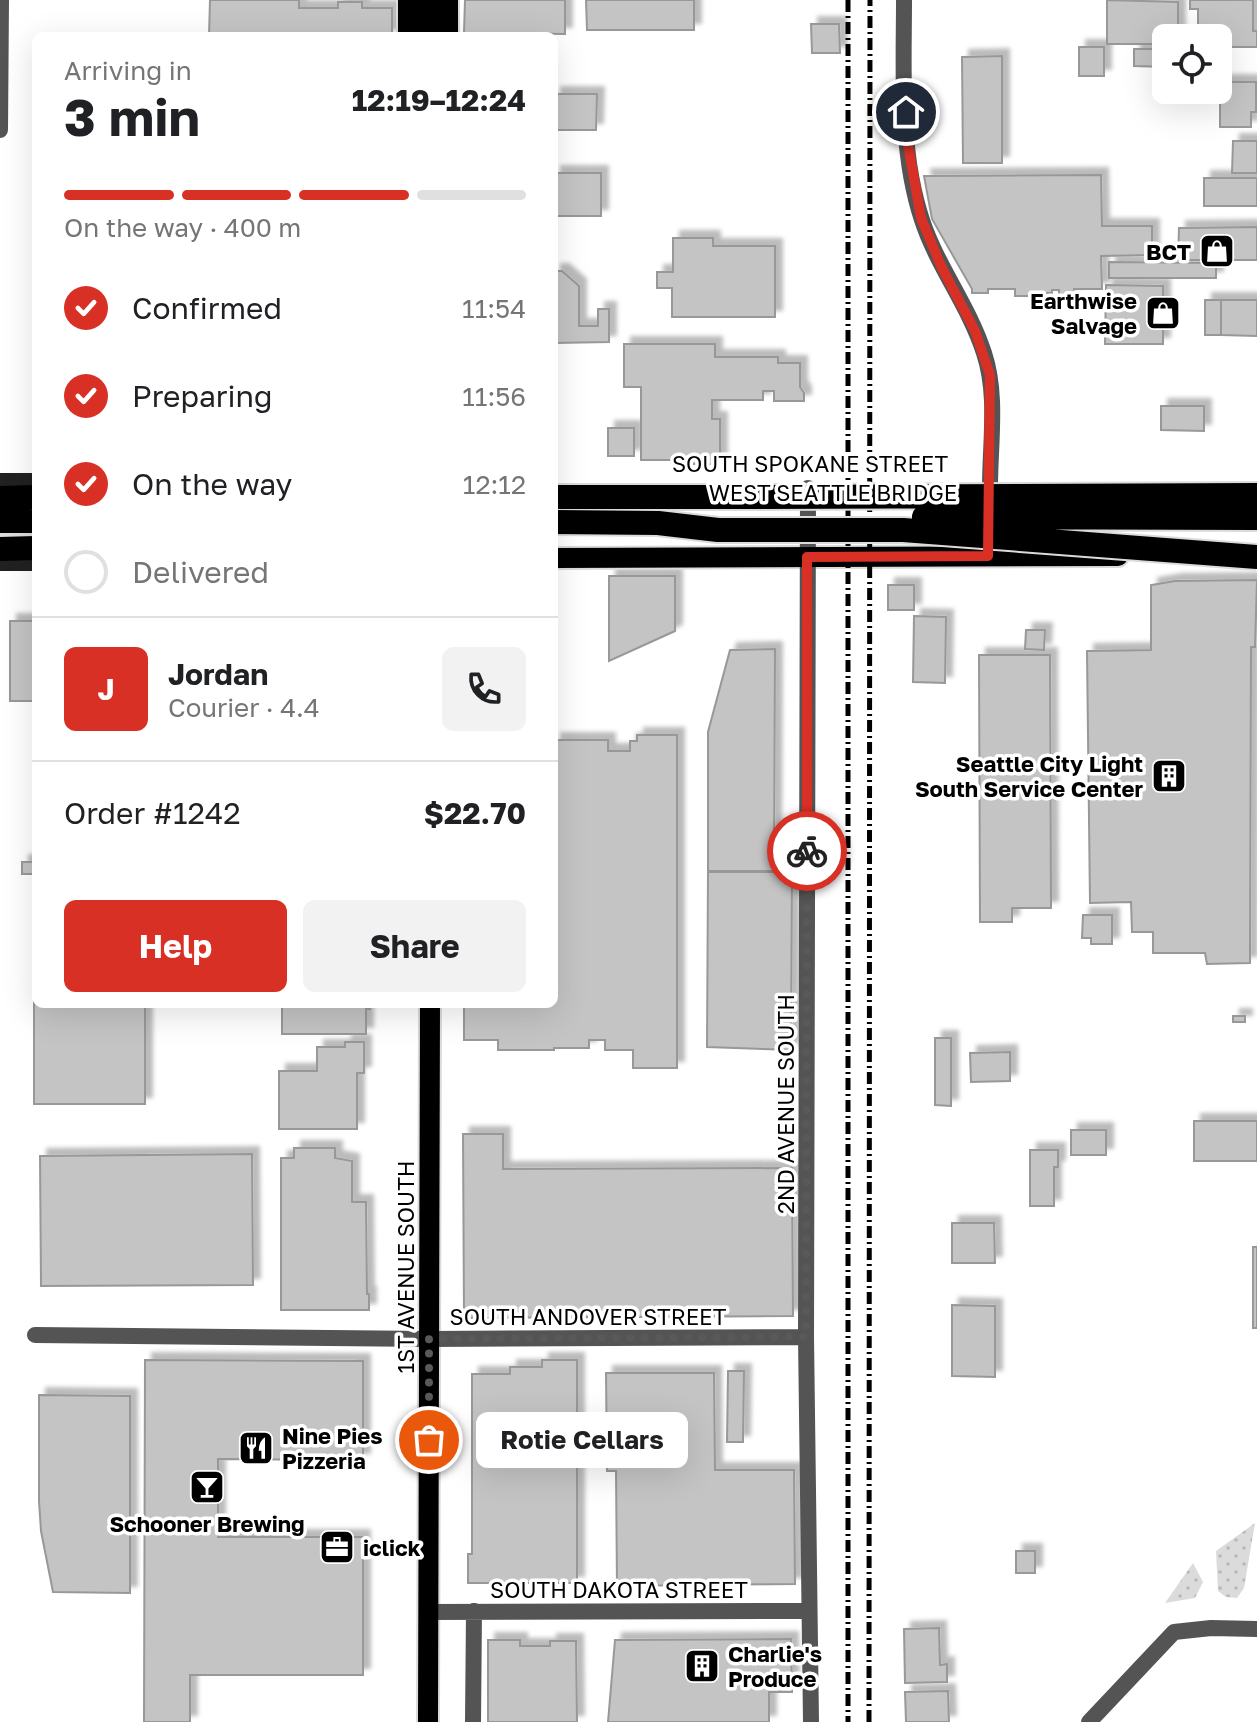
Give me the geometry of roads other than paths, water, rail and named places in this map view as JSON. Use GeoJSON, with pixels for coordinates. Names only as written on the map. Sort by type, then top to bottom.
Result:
{"type":"FeatureCollection","features":[{"type":"Feature","properties":{"kind":"highway"},"geometry":{"type":"LineString","coordinates":[[428,0],[428,32]]}},
{"type":"Feature","properties":{"kind":"highway"},"geometry":{"type":"LineString","coordinates":[[558,487],[587,497]]}},
{"type":"Feature","properties":{"kind":"highway","name":"WEST SEATTLE BRIDGE"},"geometry":{"type":"LineString","coordinates":[[558,497],[1257,495]]}},
{"type":"Feature","properties":{"kind":"highway"},"geometry":{"type":"LineString","coordinates":[[0,498],[32,497]]}},
{"type":"Feature","properties":{"kind":"highway","name":"WEST SEATTLE BRIDGE"},"geometry":{"type":"LineString","coordinates":[[558,522],[658,523],[719,517],[1257,518]]}},
{"type":"Feature","properties":{"kind":"highway"},"geometry":{"type":"LineString","coordinates":[[0,521],[32,521]]}},
{"type":"Feature","properties":{"kind":"highway"},"geometry":{"type":"LineString","coordinates":[[658,523],[718,530],[903,530],[1257,556]]}},
{"type":"Feature","properties":{"kind":"highway"},"geometry":{"type":"LineString","coordinates":[[0,549],[32,548]]}},
{"type":"Feature","properties":{"kind":"main road"},"geometry":{"type":"LineString","coordinates":[[408,0],[408,32]]}},
{"type":"Feature","properties":{"kind":"main road"},"geometry":{"type":"LineString","coordinates":[[448,0],[448,32]]}},
{"type":"Feature","properties":{"kind":"main road"},"geometry":{"type":"LineString","coordinates":[[0,481],[32,481]]}},
{"type":"Feature","properties":{"kind":"main road","name":"SOUTH SPOKANE STREET"},"geometry":{"type":"LineString","coordinates":[[558,486],[1257,489]]}},
{"type":"Feature","properties":{"kind":"main road"},"geometry":{"type":"LineString","coordinates":[[931,487],[932,557]]}},
{"type":"Feature","properties":{"kind":"main road"},"geometry":{"type":"LineString","coordinates":[[988,556],[990,487]]}},
{"type":"Feature","properties":{"kind":"main road"},"geometry":{"type":"LineString","coordinates":[[558,558],[1257,556]]}},
{"type":"Feature","properties":{"kind":"main road"},"geometry":{"type":"LineString","coordinates":[[0,563],[32,563]]}},
{"type":"Feature","properties":{"kind":"main road","name":"1ST AVENUE SOUTH"},"geometry":{"type":"LineString","coordinates":[[428,1722],[430,1008]]}},
{"type":"Feature","properties":{"kind":"street"},"geometry":{"type":"LineString","coordinates":[[0,130],[1,0]]}},
{"type":"Feature","properties":{"kind":"street"},"geometry":{"type":"LineString","coordinates":[[904,0],[907,139],[914,183],[921,218],[941,266],[975,331],[990,375],[990,487]]}},
{"type":"Feature","properties":{"kind":"street","name":"2ND AVENUE SOUTH"},"geometry":{"type":"LineString","coordinates":[[808,487],[806,1337],[811,1722]]}},
{"type":"Feature","properties":{"kind":"street","name":"SOUTH ANDOVER STREET"},"geometry":{"type":"LineString","coordinates":[[35,1335],[429,1339],[806,1337]]}},
{"type":"Feature","properties":{"kind":"street"},"geometry":{"type":"LineString","coordinates":[[473,1722],[474,1611]]}},
{"type":"Feature","properties":{"kind":"street","name":"SOUTH DAKOTA STREET"},"geometry":{"type":"LineString","coordinates":[[428,1612],[809,1611]]}},
{"type":"Feature","properties":{"kind":"street"},"geometry":{"type":"LineString","coordinates":[[1089,1722],[1174,1632],[1199,1628],[1257,1629]]}},
{"type":"Feature","properties":{"kind":"railway"},"geometry":{"type":"LineString","coordinates":[[848,0],[848,1722]]}},
{"type":"Feature","properties":{"kind":"railway"},"geometry":{"type":"LineString","coordinates":[[869,1722],[870,0]]}},
{"type":"Feature","properties":{"kind":"place","name":"BCT"},"geometry":{"type":"Point","coordinates":[1217,251]}},
{"type":"Feature","properties":{"kind":"place","name":"Earthwise Salvage"},"geometry":{"type":"Point","coordinates":[1163,313]}},
{"type":"Feature","properties":{"kind":"place","name":"Seattle City Light South Service Center"},"geometry":{"type":"Point","coordinates":[1169,776]}},
{"type":"Feature","properties":{"kind":"place","name":"Rotie Cellars"},"geometry":{"type":"Point","coordinates":[429,1440]}},
{"type":"Feature","properties":{"kind":"place","name":"Nine Pies Pizzeria"},"geometry":{"type":"Point","coordinates":[256,1448]}},
{"type":"Feature","properties":{"kind":"place","name":"Schooner Brewing"},"geometry":{"type":"Point","coordinates":[207,1487]}},
{"type":"Feature","properties":{"kind":"place","name":"iclick"},"geometry":{"type":"Point","coordinates":[337,1547]}},
{"type":"Feature","properties":{"kind":"place","name":"Charlie's Produce"},"geometry":{"type":"Point","coordinates":[702,1666]}}]}
